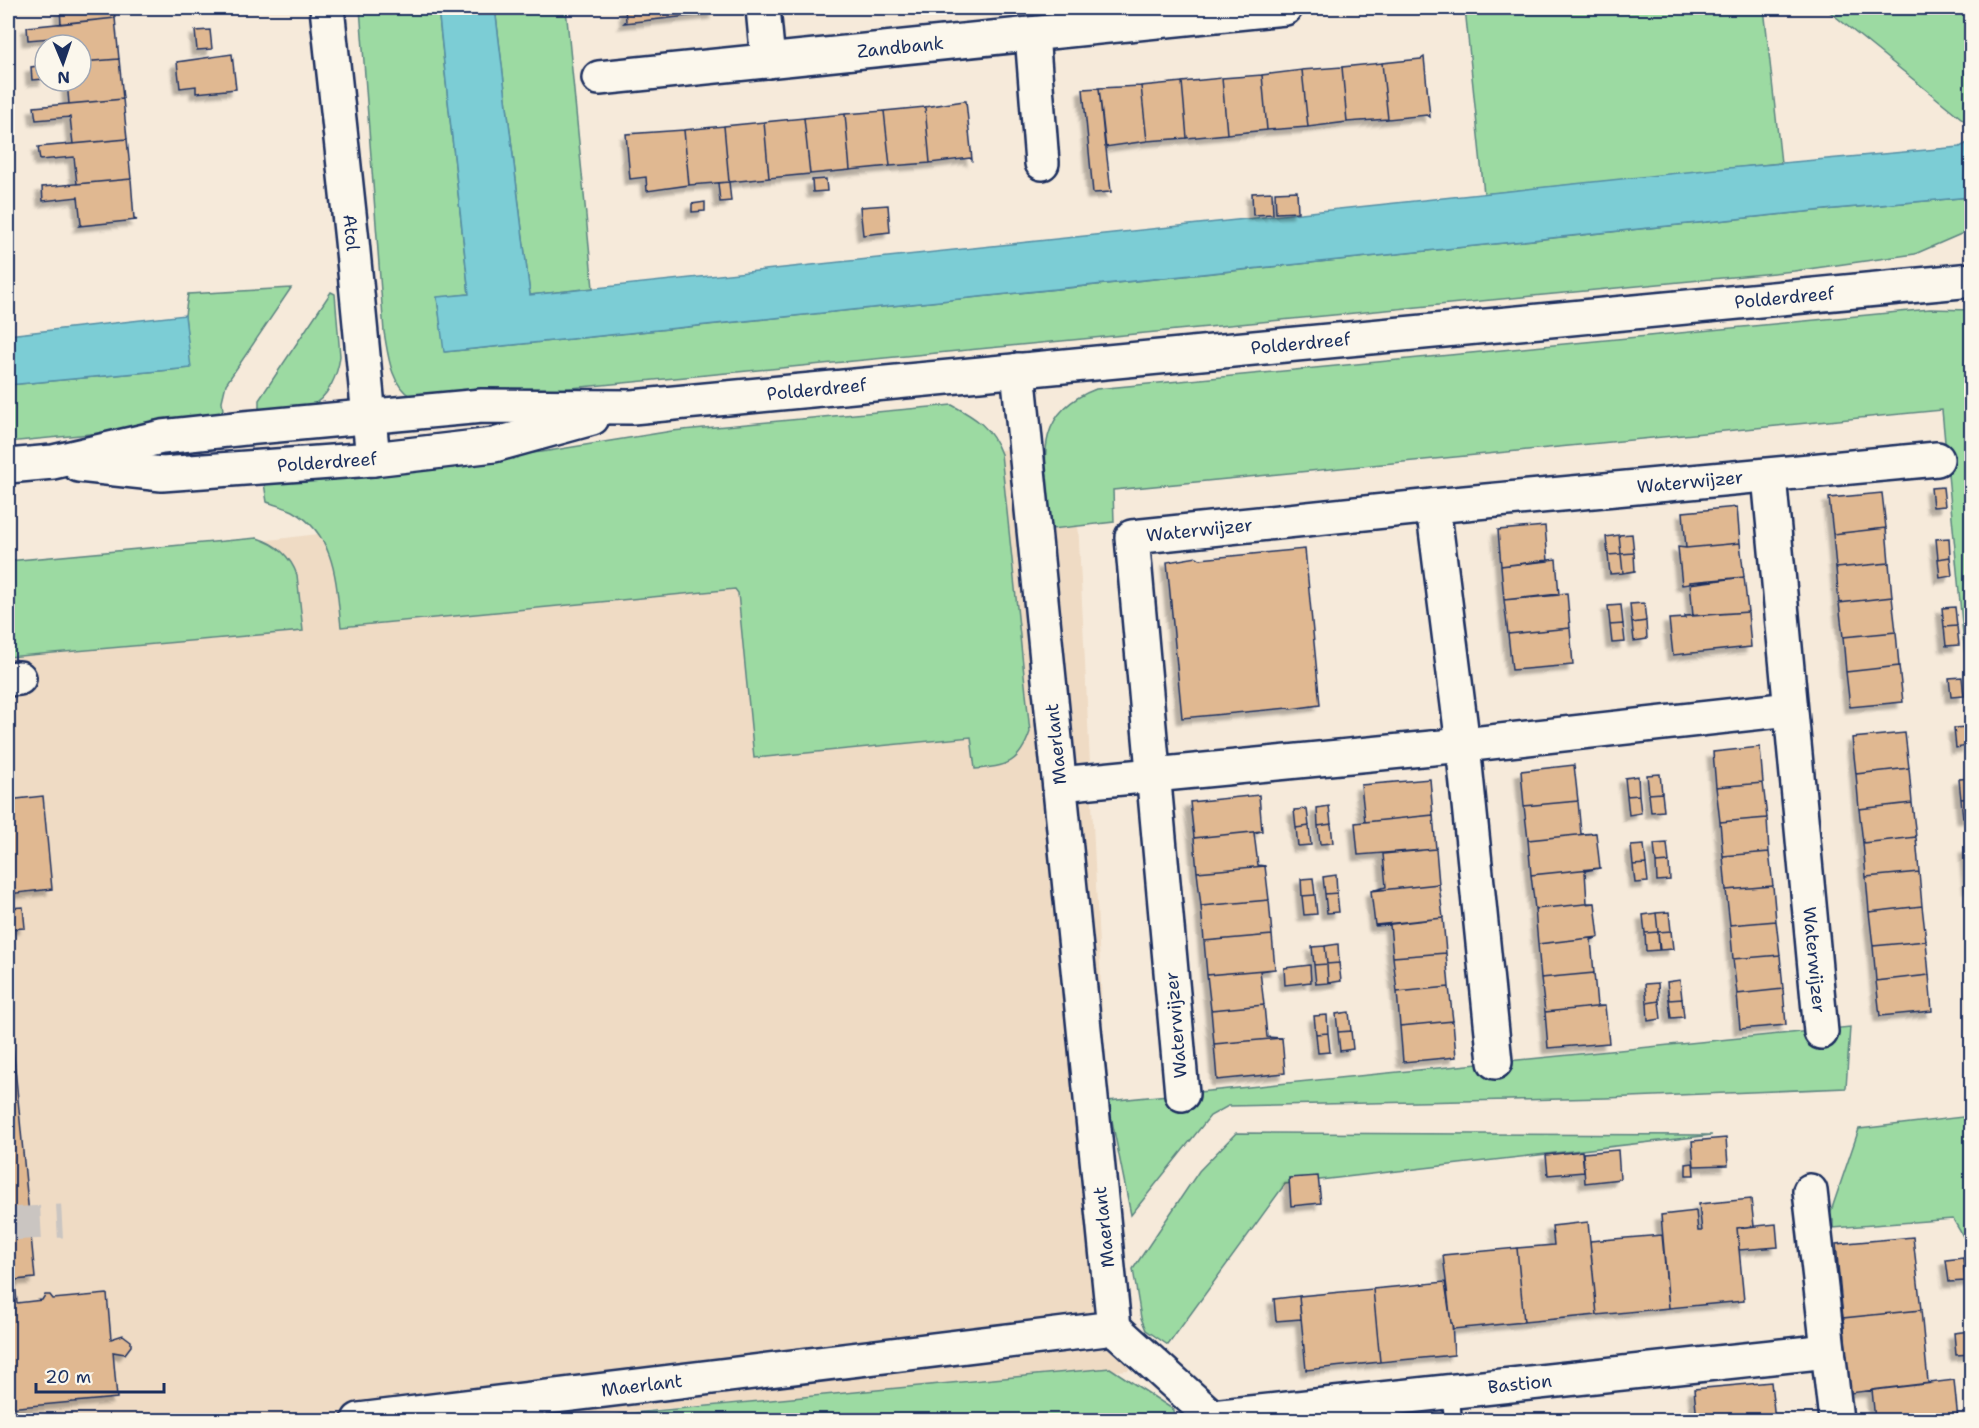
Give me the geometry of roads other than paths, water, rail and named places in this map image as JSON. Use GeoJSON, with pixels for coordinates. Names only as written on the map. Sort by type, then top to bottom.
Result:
{"type":"FeatureCollection","features":[{"type":"Feature","properties":{"kind":"street","name":"Atol"},"geometry":{"type":"LineString","coordinates":[[327,8],[373,459]]}},
{"type":"Feature","properties":{"kind":"street"},"geometry":{"type":"LineString","coordinates":[[763,8],[768,61]]}},
{"type":"Feature","properties":{"kind":"street","name":"Zandbank"},"geometry":{"type":"LineString","coordinates":[[598,78],[1286,8]]}},
{"type":"Feature","properties":{"kind":"street"},"geometry":{"type":"LineString","coordinates":[[1032,33],[1041,163]]}},
{"type":"Feature","properties":{"kind":"street","name":"Polderdreef"},"geometry":{"type":"LineString","coordinates":[[8,466],[53,462],[162,437],[482,406],[632,407],[1971,280]]}},
{"type":"Feature","properties":{"kind":"street","name":"Maerlant"},"geometry":{"type":"LineString","coordinates":[[359,1420],[392,1418],[1114,1328],[1018,370]]}},
{"type":"Feature","properties":{"kind":"street","name":"Polderdreef"},"geometry":{"type":"LineString","coordinates":[[53,462],[162,474],[373,459],[494,445],[632,407]]}},
{"type":"Feature","properties":{"kind":"street","name":"Waterwijzer"},"geometry":{"type":"LineString","coordinates":[[1182,1094],[1132,537],[1433,506],[1937,459]]}},
{"type":"Feature","properties":{"kind":"street","name":"Waterwijzer"},"geometry":{"type":"LineString","coordinates":[[1769,476],[1821,1032]]}},
{"type":"Feature","properties":{"kind":"street"},"geometry":{"type":"LineString","coordinates":[[1433,506],[1463,746],[1495,1062]]}},
{"type":"Feature","properties":{"kind":"street"},"geometry":{"type":"LineString","coordinates":[[1060,784],[1463,746],[1790,709]]}},
{"type":"Feature","properties":{"kind":"street"},"geometry":{"type":"LineString","coordinates":[[1810,1191],[1836,1420]]}},
{"type":"Feature","properties":{"kind":"street","name":"Bastion"},"geometry":{"type":"LineString","coordinates":[[1114,1328],[1212,1419],[1452,1405],[1828,1351]]}},
{"type":"Feature","properties":{"kind":"water"},"geometry":{"type":"Polygon","coordinates":[[[438,8],[495,8],[530,295],[1706,170],[1960,147],[1971,141],[1971,197],[1834,209],[444,352],[437,297],[469,294],[438,8]]]}},
{"type":"Feature","properties":{"kind":"water"},"geometry":{"type":"Polygon","coordinates":[[[185,315],[191,368],[8,385],[8,335],[185,315]]]}},
{"type":"Feature","properties":{"kind":"tunnel"},"geometry":{"type":"LineString","coordinates":[[8,1224],[62,1221]]}}]}
